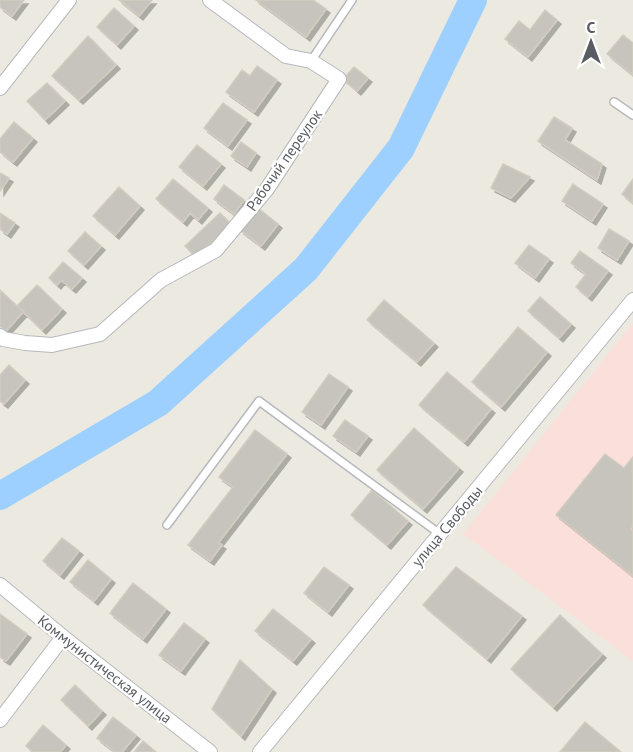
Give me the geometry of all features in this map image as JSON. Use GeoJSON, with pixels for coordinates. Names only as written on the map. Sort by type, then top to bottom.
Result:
{"type":"FeatureCollection","features":[{"type":"Feature","properties":{"kind":"street"},"geometry":{"type":"LineString","coordinates":[[0,88],[69,0]]}},
{"type":"Feature","properties":{"kind":"street","name":"Рабочий переулок"},"geometry":{"type":"LineString","coordinates":[[0,336],[3,339],[26,343],[52,345],[100,334],[161,280],[216,250],[267,189],[339,79],[311,61],[286,56],[210,0]]}},
{"type":"Feature","properties":{"kind":"street","name":"улица Свободы"},"geometry":{"type":"LineString","coordinates":[[260,752],[633,300]]}},
{"type":"Feature","properties":{"kind":"street","name":"Коммунистическая улица"},"geometry":{"type":"LineString","coordinates":[[0,585],[210,752]]}},
{"type":"Feature","properties":{"kind":"street"},"geometry":{"type":"LineString","coordinates":[[0,720],[63,637]]}},
{"type":"Feature","properties":{"kind":"lane"},"geometry":{"type":"LineString","coordinates":[[311,61],[352,0]]}},
{"type":"Feature","properties":{"kind":"lane"},"geometry":{"type":"LineString","coordinates":[[614,102],[633,115]]}},
{"type":"Feature","properties":{"kind":"lane"},"geometry":{"type":"LineString","coordinates":[[167,525],[259,400],[440,534]]}},
{"type":"Feature","properties":{"kind":"shaded area"},"geometry":{"type":"Polygon","coordinates":[[[633,323],[633,661],[463,534],[633,323]]]}},
{"type":"Feature","properties":{"kind":"building"},"geometry":{"type":"Polygon","coordinates":[[[0,0],[24,0],[12,16],[0,7],[0,0]]]}},
{"type":"Feature","properties":{"kind":"building"},"geometry":{"type":"Polygon","coordinates":[[[119,0],[152,0],[139,16],[119,0]]]}},
{"type":"Feature","properties":{"kind":"building"},"geometry":{"type":"Polygon","coordinates":[[[256,0],[313,0],[326,9],[306,37],[256,0]]]}},
{"type":"Feature","properties":{"kind":"building"},"geometry":{"type":"Polygon","coordinates":[[[114,8],[134,26],[117,45],[97,27],[114,8]]]}},
{"type":"Feature","properties":{"kind":"building"},"geometry":{"type":"Polygon","coordinates":[[[545,10],[557,20],[528,57],[505,39],[519,21],[530,30],[545,10]]]}},
{"type":"Feature","properties":{"kind":"building"},"geometry":{"type":"Polygon","coordinates":[[[623,35],[633,43],[633,75],[607,54],[623,35]]]}},
{"type":"Feature","properties":{"kind":"building"},"geometry":{"type":"Polygon","coordinates":[[[88,36],[116,65],[79,100],[52,76],[88,36]]]}},
{"type":"Feature","properties":{"kind":"building"},"geometry":{"type":"Polygon","coordinates":[[[257,66],[277,80],[254,112],[226,92],[242,70],[250,76],[257,66]]]}},
{"type":"Feature","properties":{"kind":"building"},"geometry":{"type":"Polygon","coordinates":[[[354,67],[368,78],[357,91],[343,79],[354,67]]]}},
{"type":"Feature","properties":{"kind":"building"},"geometry":{"type":"Polygon","coordinates":[[[47,83],[65,101],[45,120],[27,101],[47,83]]]}},
{"type":"Feature","properties":{"kind":"building"},"geometry":{"type":"Polygon","coordinates":[[[223,103],[247,120],[228,146],[204,128],[223,103]]]}},
{"type":"Feature","properties":{"kind":"building"},"geometry":{"type":"Polygon","coordinates":[[[554,117],[572,128],[565,140],[602,164],[597,180],[538,141],[554,117]]]}},
{"type":"Feature","properties":{"kind":"building"},"geometry":{"type":"Polygon","coordinates":[[[14,122],[33,138],[13,162],[0,152],[0,139],[14,122]]]}},
{"type":"Feature","properties":{"kind":"building"},"geometry":{"type":"Polygon","coordinates":[[[241,142],[256,153],[247,167],[231,156],[241,142]]]}},
{"type":"Feature","properties":{"kind":"building"},"geometry":{"type":"Polygon","coordinates":[[[197,145],[221,164],[203,186],[179,167],[197,145]]]}},
{"type":"Feature","properties":{"kind":"building"},"geometry":{"type":"Polygon","coordinates":[[[503,164],[530,177],[511,198],[491,188],[503,164]]]}},
{"type":"Feature","properties":{"kind":"building"},"geometry":{"type":"Polygon","coordinates":[[[0,173],[9,178],[0,191],[0,173]]]}},
{"type":"Feature","properties":{"kind":"building"},"geometry":{"type":"Polygon","coordinates":[[[173,179],[208,208],[198,220],[190,213],[183,222],[156,199],[173,179]]]}},
{"type":"Feature","properties":{"kind":"building"},"geometry":{"type":"Polygon","coordinates":[[[633,179],[633,203],[622,194],[633,179]]]}},
{"type":"Feature","properties":{"kind":"building"},"geometry":{"type":"Polygon","coordinates":[[[573,184],[603,204],[592,221],[562,201],[573,184]]]}},
{"type":"Feature","properties":{"kind":"building"},"geometry":{"type":"Polygon","coordinates":[[[224,185],[244,200],[234,214],[214,199],[224,185]]]}},
{"type":"Feature","properties":{"kind":"building"},"geometry":{"type":"Polygon","coordinates":[[[119,187],[140,206],[115,235],[93,216],[119,187]]]}},
{"type":"Feature","properties":{"kind":"building"},"geometry":{"type":"Polygon","coordinates":[[[258,208],[278,224],[261,246],[240,230],[258,208]]]}},
{"type":"Feature","properties":{"kind":"building"},"geometry":{"type":"Polygon","coordinates":[[[0,213],[15,223],[7,234],[0,229],[0,213]]]}},
{"type":"Feature","properties":{"kind":"building"},"geometry":{"type":"Polygon","coordinates":[[[220,213],[231,224],[196,257],[185,246],[220,213]]]}},
{"type":"Feature","properties":{"kind":"building"},"geometry":{"type":"Polygon","coordinates":[[[609,229],[629,241],[617,260],[598,248],[609,229]]]}},
{"type":"Feature","properties":{"kind":"building"},"geometry":{"type":"Polygon","coordinates":[[[85,232],[101,246],[84,265],[68,251],[85,232]]]}},
{"type":"Feature","properties":{"kind":"building"},"geometry":{"type":"Polygon","coordinates":[[[529,245],[549,259],[535,278],[515,263],[529,245]]]}},
{"type":"Feature","properties":{"kind":"building"},"geometry":{"type":"Polygon","coordinates":[[[580,251],[608,271],[588,297],[576,287],[586,274],[571,263],[580,251]]]}},
{"type":"Feature","properties":{"kind":"building"},"geometry":{"type":"Polygon","coordinates":[[[63,262],[82,278],[72,289],[61,280],[57,285],[49,278],[63,262]]]}},
{"type":"Feature","properties":{"kind":"building"},"geometry":{"type":"Polygon","coordinates":[[[37,285],[62,309],[42,330],[17,306],[37,285]]]}},
{"type":"Feature","properties":{"kind":"building"},"geometry":{"type":"Polygon","coordinates":[[[0,290],[24,311],[6,331],[0,326],[0,290]]]}},
{"type":"Feature","properties":{"kind":"building"},"geometry":{"type":"Polygon","coordinates":[[[540,297],[571,324],[559,338],[528,311],[540,297]]]}},
{"type":"Feature","properties":{"kind":"building"},"geometry":{"type":"Polygon","coordinates":[[[384,300],[434,343],[417,362],[367,320],[384,300]]]}},
{"type":"Feature","properties":{"kind":"building"},"geometry":{"type":"Polygon","coordinates":[[[518,327],[547,352],[501,407],[472,382],[518,327]]]}},
{"type":"Feature","properties":{"kind":"building"},"geometry":{"type":"Polygon","coordinates":[[[9,365],[25,380],[4,404],[0,401],[0,375],[9,365]]]}},
{"type":"Feature","properties":{"kind":"building"},"geometry":{"type":"Polygon","coordinates":[[[447,372],[491,409],[464,442],[419,405],[447,372]]]}},
{"type":"Feature","properties":{"kind":"building"},"geometry":{"type":"Polygon","coordinates":[[[329,374],[348,387],[321,425],[302,412],[329,374]]]}},
{"type":"Feature","properties":{"kind":"building"},"geometry":{"type":"Polygon","coordinates":[[[345,420],[368,436],[356,452],[333,436],[345,420]]]}},
{"type":"Feature","properties":{"kind":"building"},"geometry":{"type":"Polygon","coordinates":[[[414,428],[459,468],[423,509],[377,470],[414,428]]]}},
{"type":"Feature","properties":{"kind":"building"},"geometry":{"type":"Polygon","coordinates":[[[255,430],[287,454],[218,543],[222,545],[210,561],[188,545],[233,487],[219,477],[255,430]]]}},
{"type":"Feature","properties":{"kind":"building"},"geometry":{"type":"Polygon","coordinates":[[[605,454],[624,468],[633,457],[633,526],[631,529],[633,531],[633,576],[556,515],[605,454]]]}},
{"type":"Feature","properties":{"kind":"building"},"geometry":{"type":"Polygon","coordinates":[[[372,490],[408,521],[387,545],[351,515],[372,490]]]}},
{"type":"Feature","properties":{"kind":"building"},"geometry":{"type":"Polygon","coordinates":[[[62,538],[79,551],[60,575],[43,561],[62,538]]]}},
{"type":"Feature","properties":{"kind":"building"},"geometry":{"type":"Polygon","coordinates":[[[88,560],[111,579],[94,601],[70,582],[88,560]]]}},
{"type":"Feature","properties":{"kind":"building"},"geometry":{"type":"Polygon","coordinates":[[[324,567],[349,585],[328,612],[304,593],[324,567]]]}},
{"type":"Feature","properties":{"kind":"building"},"geometry":{"type":"Polygon","coordinates":[[[456,567],[522,616],[487,659],[423,605],[456,567]]]}},
{"type":"Feature","properties":{"kind":"building"},"geometry":{"type":"Polygon","coordinates":[[[133,583],[166,609],[143,639],[110,613],[133,583]]]}},
{"type":"Feature","properties":{"kind":"building"},"geometry":{"type":"Polygon","coordinates":[[[273,609],[311,639],[293,661],[255,631],[273,609]]]}},
{"type":"Feature","properties":{"kind":"building"},"geometry":{"type":"Polygon","coordinates":[[[0,614],[27,634],[6,661],[0,657],[0,614]]]}},
{"type":"Feature","properties":{"kind":"building"},"geometry":{"type":"Polygon","coordinates":[[[560,615],[602,654],[553,707],[511,669],[560,615]]]}},
{"type":"Feature","properties":{"kind":"building"},"geometry":{"type":"Polygon","coordinates":[[[184,623],[205,639],[181,671],[159,655],[184,623]]]}},
{"type":"Feature","properties":{"kind":"building"},"geometry":{"type":"Polygon","coordinates":[[[240,660],[272,689],[241,736],[212,709],[240,660]]]}},
{"type":"Feature","properties":{"kind":"building"},"geometry":{"type":"Polygon","coordinates":[[[75,685],[102,711],[88,726],[61,700],[75,685]]]}},
{"type":"Feature","properties":{"kind":"building"},"geometry":{"type":"Polygon","coordinates":[[[113,717],[136,735],[122,752],[115,752],[97,738],[113,717]]]}},
{"type":"Feature","properties":{"kind":"building"},"geometry":{"type":"Polygon","coordinates":[[[585,722],[621,752],[560,752],[585,722]]]}},
{"type":"Feature","properties":{"kind":"building"},"geometry":{"type":"Polygon","coordinates":[[[43,725],[66,745],[60,752],[33,752],[26,746],[43,725]]]}},
{"type":"Feature","properties":{"kind":"building"},"geometry":{"type":"Polygon","coordinates":[[[143,741],[156,752],[134,752],[143,741]]]}},
{"type":"Feature","properties":{"kind":"waterway"},"geometry":{"type":"LineString","coordinates":[[0,496],[158,403],[306,269],[401,148],[473,0]]}}]}
